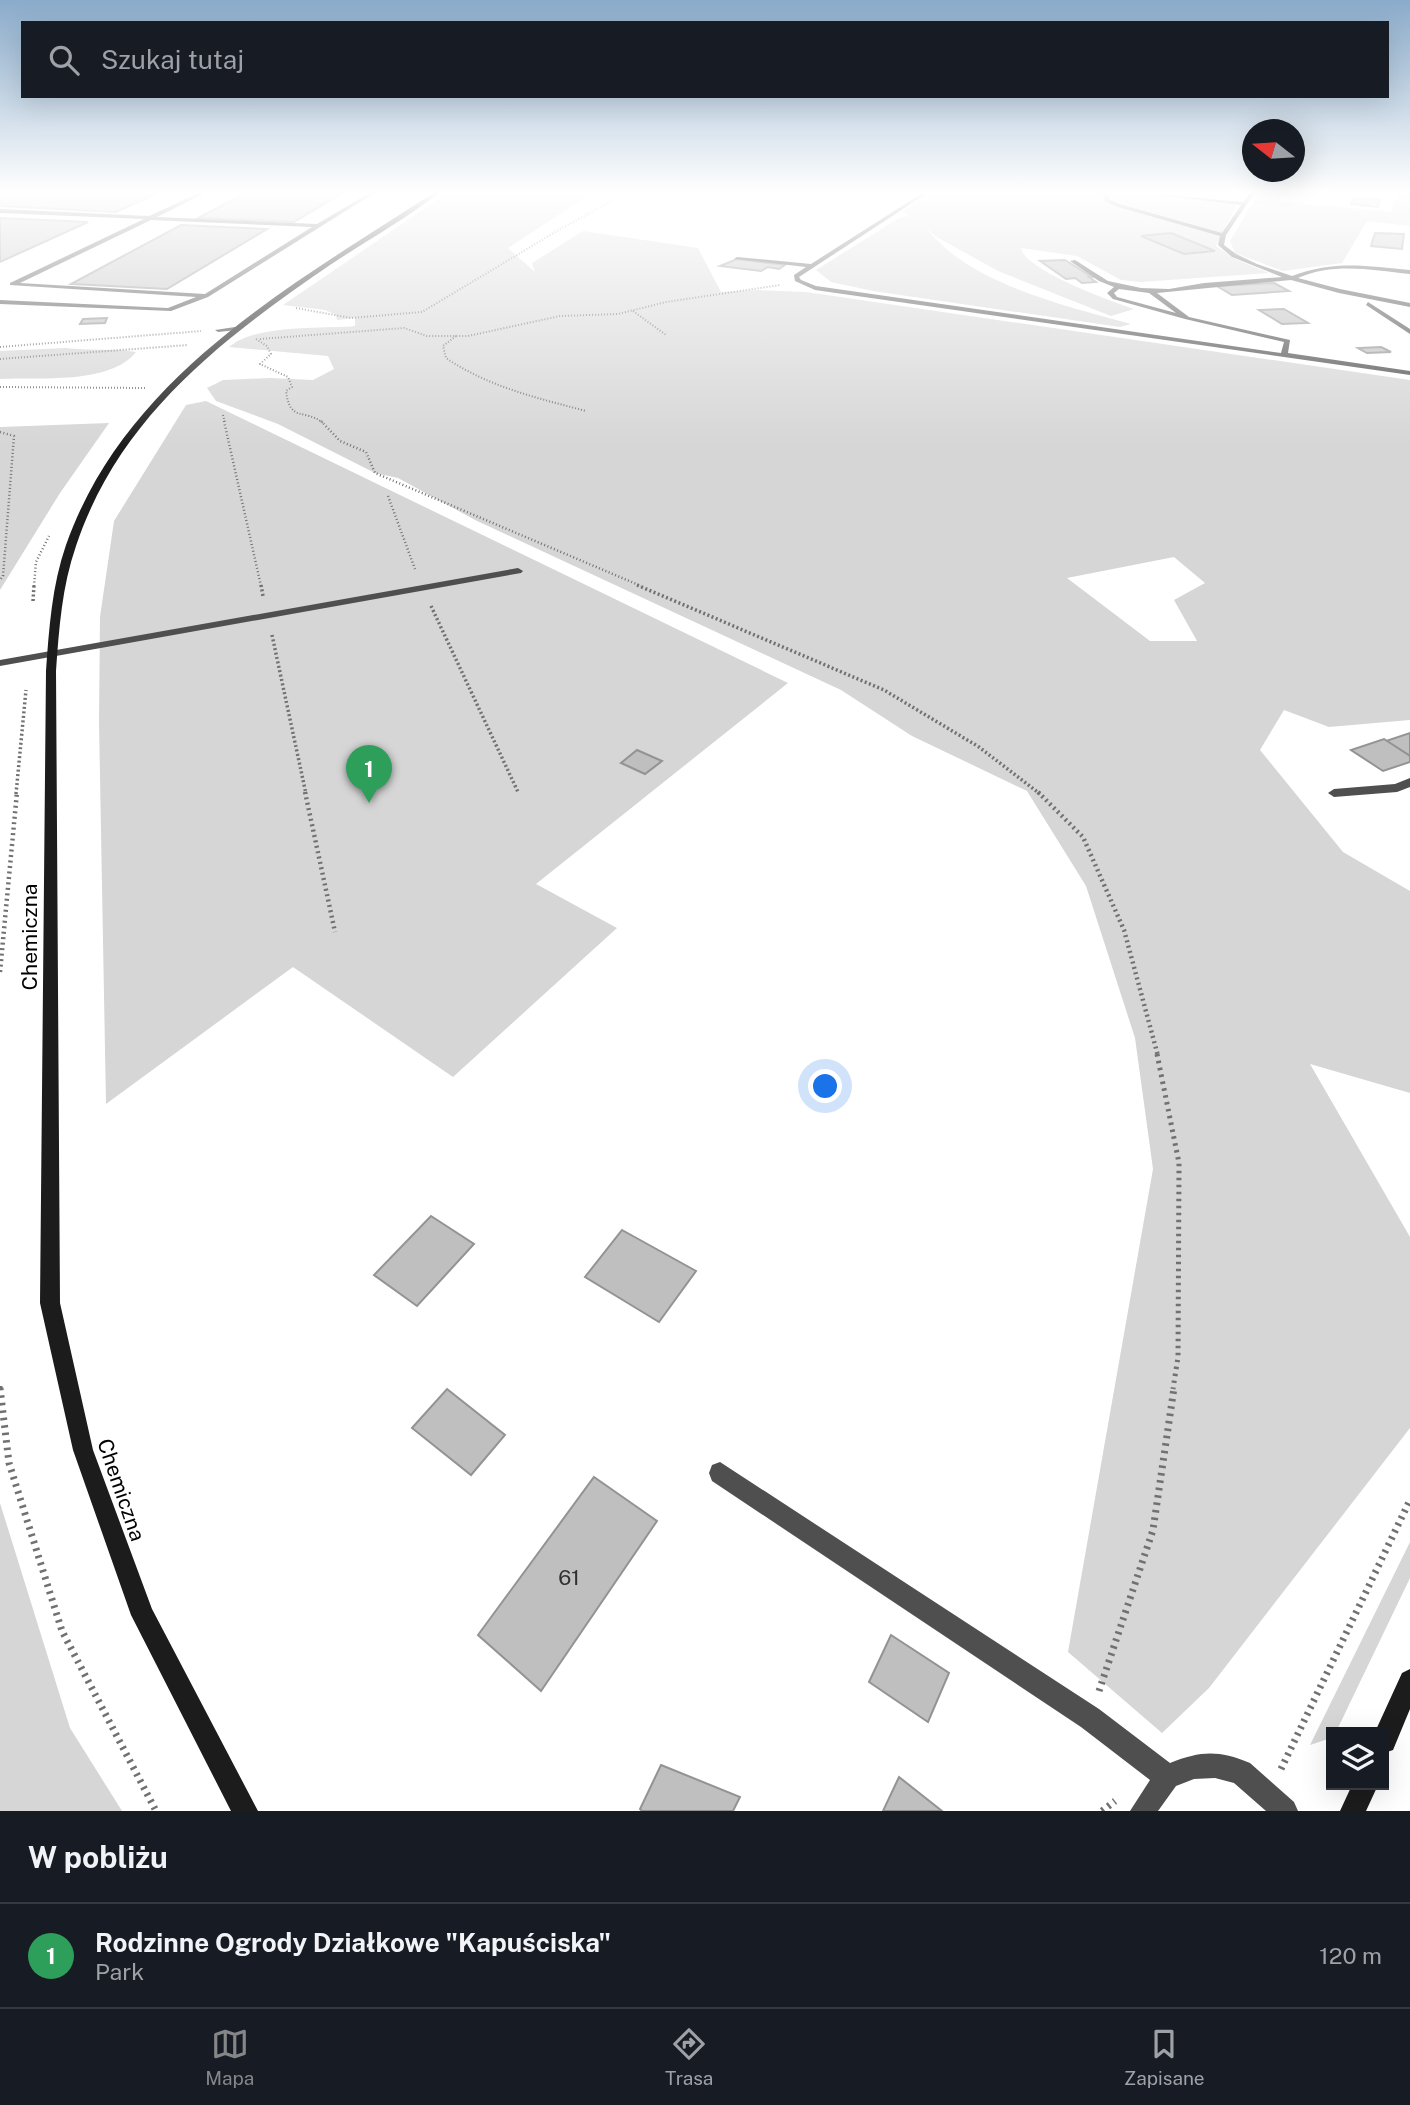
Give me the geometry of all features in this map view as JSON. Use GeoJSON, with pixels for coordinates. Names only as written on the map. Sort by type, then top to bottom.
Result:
{"type":"FeatureCollection","features":[{"type":"Feature","properties":{"kind":"street","name":"Chemiczna"},"geometry":{"type":"LineString","coordinates":[[245,1811],[143,1615],[83,1450],[50,1303],[52,654],[59,595],[79,522],[113,458],[138,421],[167,389],[235,330],[314,277]]}},
{"type":"Feature","properties":{"kind":"street"},"geometry":{"type":"LineString","coordinates":[[1389,1729],[1410,1681]]}},
{"type":"Feature","properties":{"kind":"street"},"geometry":{"type":"LineString","coordinates":[[1353,1811],[1363,1790]]}},
{"type":"Feature","properties":{"kind":"lane"},"geometry":{"type":"LineString","coordinates":[[0,290],[28,277]]}},
{"type":"Feature","properties":{"kind":"lane"},"geometry":{"type":"LineString","coordinates":[[0,302],[169,310],[184,307],[237,277]]}},
{"type":"Feature","properties":{"kind":"lane"},"geometry":{"type":"LineString","coordinates":[[796,277],[798,281],[815,288],[1410,373]]}},
{"type":"Feature","properties":{"kind":"lane"},"geometry":{"type":"LineString","coordinates":[[1097,277],[1107,283],[1149,290],[1193,289],[1205,285],[1294,278]]}},
{"type":"Feature","properties":{"kind":"lane"},"geometry":{"type":"LineString","coordinates":[[1290,277],[1354,296],[1410,305]]}},
{"type":"Feature","properties":{"kind":"lane"},"geometry":{"type":"LineString","coordinates":[[12,284],[206,296]]}},
{"type":"Feature","properties":{"kind":"lane"},"geometry":{"type":"LineString","coordinates":[[1119,286],[1111,293],[1115,298],[1153,311],[1288,341],[1284,355]]}},
{"type":"Feature","properties":{"kind":"lane"},"geometry":{"type":"LineString","coordinates":[[1149,290],[1187,318]]}},
{"type":"Feature","properties":{"kind":"lane"},"geometry":{"type":"LineString","coordinates":[[1354,296],[1382,311],[1410,332]]}},
{"type":"Feature","properties":{"kind":"lane"},"geometry":{"type":"LineString","coordinates":[[1382,301],[1401,314]]}},
{"type":"Feature","properties":{"kind":"lane"},"geometry":{"type":"LineString","coordinates":[[218,330],[235,330]]}},
{"type":"Feature","properties":{"kind":"lane"},"geometry":{"type":"LineString","coordinates":[[0,663],[518,571]]}},
{"type":"Feature","properties":{"kind":"lane"},"geometry":{"type":"LineString","coordinates":[[1335,793],[1397,788],[1410,782]]}},
{"type":"Feature","properties":{"kind":"lane"},"geometry":{"type":"LineString","coordinates":[[720,1473],[1090,1718],[1167,1777]]}},
{"type":"Feature","properties":{"kind":"lane"},"geometry":{"type":"LineString","coordinates":[[1143,1811],[1167,1777],[1194,1766],[1216,1765],[1241,1772],[1277,1803]]}},
{"type":"Feature","properties":{"kind":"path"},"geometry":{"type":"LineString","coordinates":[[269,307],[307,309],[351,318],[422,312],[481,277]]}},
{"type":"Feature","properties":{"kind":"path"},"geometry":{"type":"LineString","coordinates":[[256,339],[404,328],[427,335],[457,336],[525,325],[559,316],[618,314],[666,302],[798,281]]}},
{"type":"Feature","properties":{"kind":"path"},"geometry":{"type":"LineString","coordinates":[[633,310],[666,335]]}},
{"type":"Feature","properties":{"kind":"path"},"geometry":{"type":"LineString","coordinates":[[0,347],[218,330]]}},
{"type":"Feature","properties":{"kind":"path"},"geometry":{"type":"LineString","coordinates":[[235,330],[251,332],[267,346],[271,354],[260,364],[288,377],[292,387],[286,391],[288,406],[294,413],[320,420],[341,441],[366,453],[375,473],[884,690],[979,747],[1035,789],[1083,837],[1124,930],[1155,1043],[1179,1163],[1178,1357],[1153,1530],[1090,1718]]}},
{"type":"Feature","properties":{"kind":"path"},"geometry":{"type":"LineString","coordinates":[[457,336],[443,346],[446,358],[465,372],[505,388],[586,411]]}},
{"type":"Feature","properties":{"kind":"path"},"geometry":{"type":"LineString","coordinates":[[0,359],[196,345]]}},
{"type":"Feature","properties":{"kind":"path"},"geometry":{"type":"LineString","coordinates":[[0,387],[167,389]]}},
{"type":"Feature","properties":{"kind":"path"},"geometry":{"type":"LineString","coordinates":[[223,415],[335,932]]}},
{"type":"Feature","properties":{"kind":"path"},"geometry":{"type":"LineString","coordinates":[[0,432],[14,436],[3,576],[0,580]]}},
{"type":"Feature","properties":{"kind":"path"},"geometry":{"type":"LineString","coordinates":[[388,496],[422,588],[518,792]]}},
{"type":"Feature","properties":{"kind":"path"},"geometry":{"type":"LineString","coordinates":[[0,972],[29,658]]}},
{"type":"Feature","properties":{"kind":"path"},"geometry":{"type":"LineString","coordinates":[[0,1387],[9,1463],[62,1631],[156,1811]]}},
{"type":"Feature","properties":{"kind":"path"},"geometry":{"type":"LineString","coordinates":[[1277,1803],[1410,1500]]}},
{"type":"Feature","properties":{"kind":"shaded area"},"geometry":{"type":"Polygon","coordinates":[[[325,277],[713,277],[721,292],[806,292],[1410,380],[1410,720],[1329,727],[1284,710],[1260,750],[1343,852],[1410,891],[1410,1093],[1310,1064],[1410,1237],[1410,1428],[1209,1688],[1162,1733],[1068,1652],[1153,1169],[1135,1038],[1086,886],[1027,791],[912,736],[841,690],[475,520],[398,478],[375,473],[278,424],[216,401],[207,388],[223,380],[313,380],[334,369],[328,356],[229,347],[255,334],[272,331],[355,326],[355,318],[337,320],[336,315],[325,310],[283,305],[325,277]],[[1174,557],[1067,578],[1150,641],[1197,641],[1174,600],[1205,583],[1174,557]]]}},
{"type":"Feature","properties":{"kind":"shaded area"},"geometry":{"type":"Polygon","coordinates":[[[824,277],[989,277],[1048,300],[1131,324],[1120,327],[873,291],[831,282],[824,277]]]}},
{"type":"Feature","properties":{"kind":"shaded area"},"geometry":{"type":"Polygon","coordinates":[[[1012,277],[1056,277],[1134,309],[1111,316],[1012,277]]]}},
{"type":"Feature","properties":{"kind":"shaded area"},"geometry":{"type":"Polygon","coordinates":[[[1115,277],[1219,277],[1140,282],[1115,277]]]}},
{"type":"Feature","properties":{"kind":"shaded area"},"geometry":{"type":"Polygon","coordinates":[[[65,348],[136,352],[124,363],[92,375],[0,379],[0,351],[65,348]]]}},
{"type":"Feature","properties":{"kind":"shaded area"},"geometry":{"type":"Polygon","coordinates":[[[206,401],[788,683],[536,884],[617,928],[453,1077],[293,967],[106,1104],[99,722],[100,617],[114,521],[186,405],[206,401]]]}},
{"type":"Feature","properties":{"kind":"shaded area"},"geometry":{"type":"Polygon","coordinates":[[[109,423],[60,493],[0,590],[0,427],[109,423]]]}},
{"type":"Feature","properties":{"kind":"shaded area"},"geometry":{"type":"Polygon","coordinates":[[[0,1503],[70,1728],[122,1811],[0,1811],[0,1503]]]}},
{"type":"Feature","properties":{"kind":"shaded area"},"geometry":{"type":"Polygon","coordinates":[[[1410,1542],[1410,1578],[1338,1727],[1326,1727],[1326,1740],[1310,1745],[1410,1542]]]}},
{"type":"Feature","properties":{"kind":"building"},"geometry":{"type":"Polygon","coordinates":[[[85,277],[188,277],[167,289],[71,284],[85,277]]]}},
{"type":"Feature","properties":{"kind":"building"},"geometry":{"type":"Polygon","coordinates":[[[1062,277],[1091,277],[1089,277],[1096,282],[1082,283],[1075,278],[1062,277]]]}},
{"type":"Feature","properties":{"kind":"building"},"geometry":{"type":"Polygon","coordinates":[[[1274,283],[1289,291],[1232,295],[1217,286],[1274,283]]]}},
{"type":"Feature","properties":{"kind":"building"},"geometry":{"type":"Polygon","coordinates":[[[1284,309],[1308,323],[1282,324],[1259,310],[1284,309]]]}},
{"type":"Feature","properties":{"kind":"building"},"geometry":{"type":"Polygon","coordinates":[[[107,318],[105,323],[80,324],[83,319],[107,318]]]}},
{"type":"Feature","properties":{"kind":"building"},"geometry":{"type":"Polygon","coordinates":[[[1381,347],[1391,352],[1367,353],[1358,348],[1381,347]]]}},
{"type":"Feature","properties":{"kind":"building"},"geometry":{"type":"Polygon","coordinates":[[[1410,733],[1410,756],[1386,741],[1410,733]]]}},
{"type":"Feature","properties":{"kind":"building"},"geometry":{"type":"Polygon","coordinates":[[[1384,739],[1410,756],[1410,762],[1383,771],[1351,750],[1384,739]]]}},
{"type":"Feature","properties":{"kind":"building"},"geometry":{"type":"Polygon","coordinates":[[[637,750],[662,761],[645,774],[621,763],[637,750]]]}},
{"type":"Feature","properties":{"kind":"building"},"geometry":{"type":"Polygon","coordinates":[[[431,1216],[474,1244],[417,1306],[374,1275],[431,1216]]]}},
{"type":"Feature","properties":{"kind":"building"},"geometry":{"type":"Polygon","coordinates":[[[622,1230],[696,1271],[659,1322],[585,1277],[622,1230]]]}},
{"type":"Feature","properties":{"kind":"building"},"geometry":{"type":"Polygon","coordinates":[[[447,1389],[505,1435],[471,1475],[412,1428],[447,1389]]]}},
{"type":"Feature","properties":{"kind":"building"},"geometry":{"type":"Polygon","coordinates":[[[594,1477],[657,1521],[541,1691],[478,1635],[594,1477]]]}},
{"type":"Feature","properties":{"kind":"building"},"geometry":{"type":"Polygon","coordinates":[[[891,1635],[949,1673],[928,1722],[869,1682],[891,1635]]]}},
{"type":"Feature","properties":{"kind":"building"},"geometry":{"type":"Polygon","coordinates":[[[661,1765],[740,1797],[733,1811],[642,1811],[640,1809],[661,1765]]]}},
{"type":"Feature","properties":{"kind":"building"},"geometry":{"type":"Polygon","coordinates":[[[899,1777],[942,1811],[883,1811],[899,1777]]]}},
{"type":"Feature","properties":{"kind":"place","name":"Rodzinne Ogrody Działkowe \"Kapuściska\""},"geometry":{"type":"Point","coordinates":[369,803]}}]}
